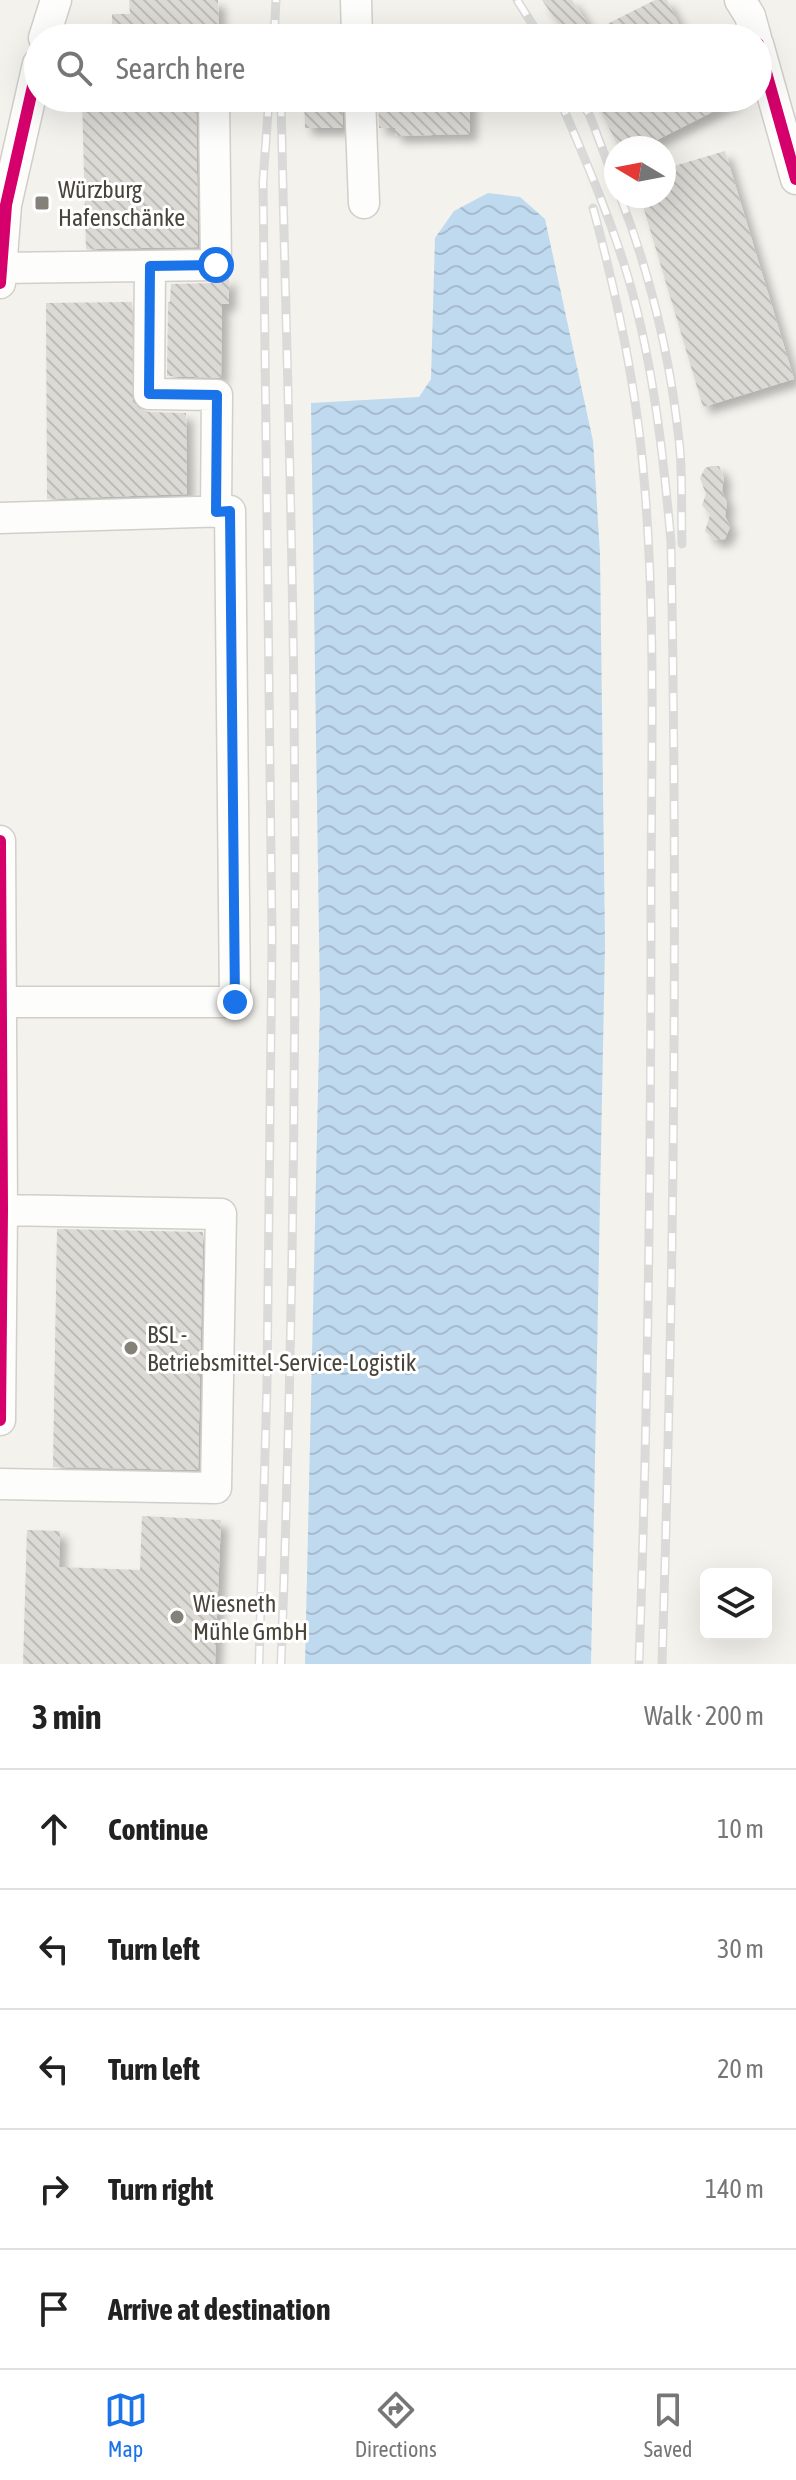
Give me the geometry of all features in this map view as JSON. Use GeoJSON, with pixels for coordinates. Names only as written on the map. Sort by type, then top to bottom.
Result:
{"type":"FeatureCollection","features":[{"type":"Feature","properties":{"kind":"street"},"geometry":{"type":"LineString","coordinates":[[48,24],[56,0]]}},
{"type":"Feature","properties":{"kind":"street"},"geometry":{"type":"LineString","coordinates":[[356,0],[357,24]]}},
{"type":"Feature","properties":{"kind":"street"},"geometry":{"type":"LineString","coordinates":[[740,0],[752,24]]}},
{"type":"Feature","properties":{"kind":"street"},"geometry":{"type":"LineString","coordinates":[[772,94],[796,179]]}},
{"type":"Feature","properties":{"kind":"street"},"geometry":{"type":"LineString","coordinates":[[0,283],[6,205],[27,112]]}},
{"type":"Feature","properties":{"kind":"street"},"geometry":{"type":"LineString","coordinates":[[1,268],[216,265],[214,112]]}},
{"type":"Feature","properties":{"kind":"street"},"geometry":{"type":"LineString","coordinates":[[361,112],[364,203]]}},
{"type":"Feature","properties":{"kind":"street"},"geometry":{"type":"LineString","coordinates":[[150,266],[149,394],[217,395],[216,512]]}},
{"type":"Feature","properties":{"kind":"street"},"geometry":{"type":"LineString","coordinates":[[0,518],[230,511],[235,1002],[1,1002]]}},
{"type":"Feature","properties":{"kind":"street"},"geometry":{"type":"LineString","coordinates":[[0,841],[0,1420]]}},
{"type":"Feature","properties":{"kind":"street"},"geometry":{"type":"LineString","coordinates":[[0,1484],[216,1488],[221,1214],[2,1210]]}},
{"type":"Feature","properties":{"kind":"water"},"geometry":{"type":"Polygon","coordinates":[[[488,193],[520,197],[545,219],[593,441],[600,554],[605,944],[591,1664],[305,1664],[320,1002],[311,403],[419,397],[431,379],[435,238],[454,211],[488,193]]]}},
{"type":"Feature","properties":{"kind":"building"},"geometry":{"type":"Polygon","coordinates":[[[129,0],[218,0],[219,24],[112,24],[112,14],[130,14],[129,0]]]}},
{"type":"Feature","properties":{"kind":"building"},"geometry":{"type":"Polygon","coordinates":[[[542,0],[572,0],[588,24],[558,24],[542,0]]]}},
{"type":"Feature","properties":{"kind":"building"},"geometry":{"type":"Polygon","coordinates":[[[655,0],[667,0],[679,24],[607,24],[655,0]]]}},
{"type":"Feature","properties":{"kind":"building"},"geometry":{"type":"Polygon","coordinates":[[[82,112],[196,112],[198,247],[86,249],[82,112]]]}},
{"type":"Feature","properties":{"kind":"building"},"geometry":{"type":"Polygon","coordinates":[[[304,112],[342,112],[343,128],[305,128],[304,112]]]}},
{"type":"Feature","properties":{"kind":"building"},"geometry":{"type":"Polygon","coordinates":[[[378,112],[470,112],[470,134],[395,136],[395,128],[379,128],[378,112]]]}},
{"type":"Feature","properties":{"kind":"building"},"geometry":{"type":"Polygon","coordinates":[[[601,112],[712,112],[665,136],[613,136],[601,112]]]}},
{"type":"Feature","properties":{"kind":"building"},"geometry":{"type":"Polygon","coordinates":[[[725,151],[794,379],[703,407],[644,208],[676,208],[676,165],[725,151]]]}},
{"type":"Feature","properties":{"kind":"building"},"geometry":{"type":"Polygon","coordinates":[[[229,276],[229,304],[222,304],[221,378],[167,376],[171,284],[216,283],[229,276]]]}},
{"type":"Feature","properties":{"kind":"building"},"geometry":{"type":"Polygon","coordinates":[[[132,302],[133,402],[139,409],[148,412],[186,413],[187,494],[47,499],[46,303],[132,302]]]}},
{"type":"Feature","properties":{"kind":"building"},"geometry":{"type":"Polygon","coordinates":[[[719,466],[724,478],[725,516],[730,527],[725,539],[714,540],[705,531],[710,515],[702,505],[706,494],[700,478],[705,468],[719,466]]]}},
{"type":"Feature","properties":{"kind":"building","name":"BSL - Betriebsmittel-Service-Logistik"},"geometry":{"type":"Polygon","coordinates":[[[57,1229],[203,1232],[198,1470],[53,1467],[57,1229]]]}},
{"type":"Feature","properties":{"kind":"building"},"geometry":{"type":"Polygon","coordinates":[[[142,1516],[221,1520],[215,1664],[23,1664],[27,1530],[60,1531],[59,1567],[140,1570],[142,1516]]]}},
{"type":"Feature","properties":{"kind":"railway"},"geometry":{"type":"LineString","coordinates":[[275,24],[276,0]]}},
{"type":"Feature","properties":{"kind":"railway"},"geometry":{"type":"LineString","coordinates":[[517,0],[532,24]]}},
{"type":"Feature","properties":{"kind":"railway"},"geometry":{"type":"LineString","coordinates":[[259,1664],[267,1384],[272,939],[263,182],[268,112]]}},
{"type":"Feature","properties":{"kind":"railway"},"geometry":{"type":"LineString","coordinates":[[281,112],[293,628],[295,944],[291,1304],[281,1664]]}},
{"type":"Feature","properties":{"kind":"railway"},"geometry":{"type":"LineString","coordinates":[[565,112],[609,222],[634,297],[655,402],[671,542],[674,1103],[662,1664]]}},
{"type":"Feature","properties":{"kind":"railway"},"geometry":{"type":"LineString","coordinates":[[588,112],[604,153]]}},
{"type":"Feature","properties":{"kind":"railway"},"geometry":{"type":"LineString","coordinates":[[593,208],[619,312],[632,383],[645,490],[651,594],[650,1192],[639,1664]]}},
{"type":"Feature","properties":{"kind":"railway"},"geometry":{"type":"LineString","coordinates":[[624,208],[641,255],[670,377],[680,453],[682,544]]}},
{"type":"Feature","properties":{"kind":"cycle path"},"geometry":{"type":"LineString","coordinates":[[772,94],[796,179]]}},
{"type":"Feature","properties":{"kind":"cycle path"},"geometry":{"type":"LineString","coordinates":[[0,283],[6,205],[27,112]]}},
{"type":"Feature","properties":{"kind":"cycle path"},"geometry":{"type":"LineString","coordinates":[[0,841],[0,1420]]}},
{"type":"Feature","properties":{"kind":"place","name":"Würzburg Hafenschänke"},"geometry":{"type":"Point","coordinates":[42,203]}},
{"type":"Feature","properties":{"kind":"place","name":"BSL - Betriebsmittel-Service-Logistik"},"geometry":{"type":"Point","coordinates":[131,1348]}},
{"type":"Feature","properties":{"kind":"place","name":"Wiesneth Mühle GmbH"},"geometry":{"type":"Point","coordinates":[177,1617]}},
{"type":"Feature","properties":{"kind":"route"},"geometry":{"type":"LineString","coordinates":[[216,265],[150,266],[149,394],[217,395],[216,512],[230,511],[235,1002]]}}]}
